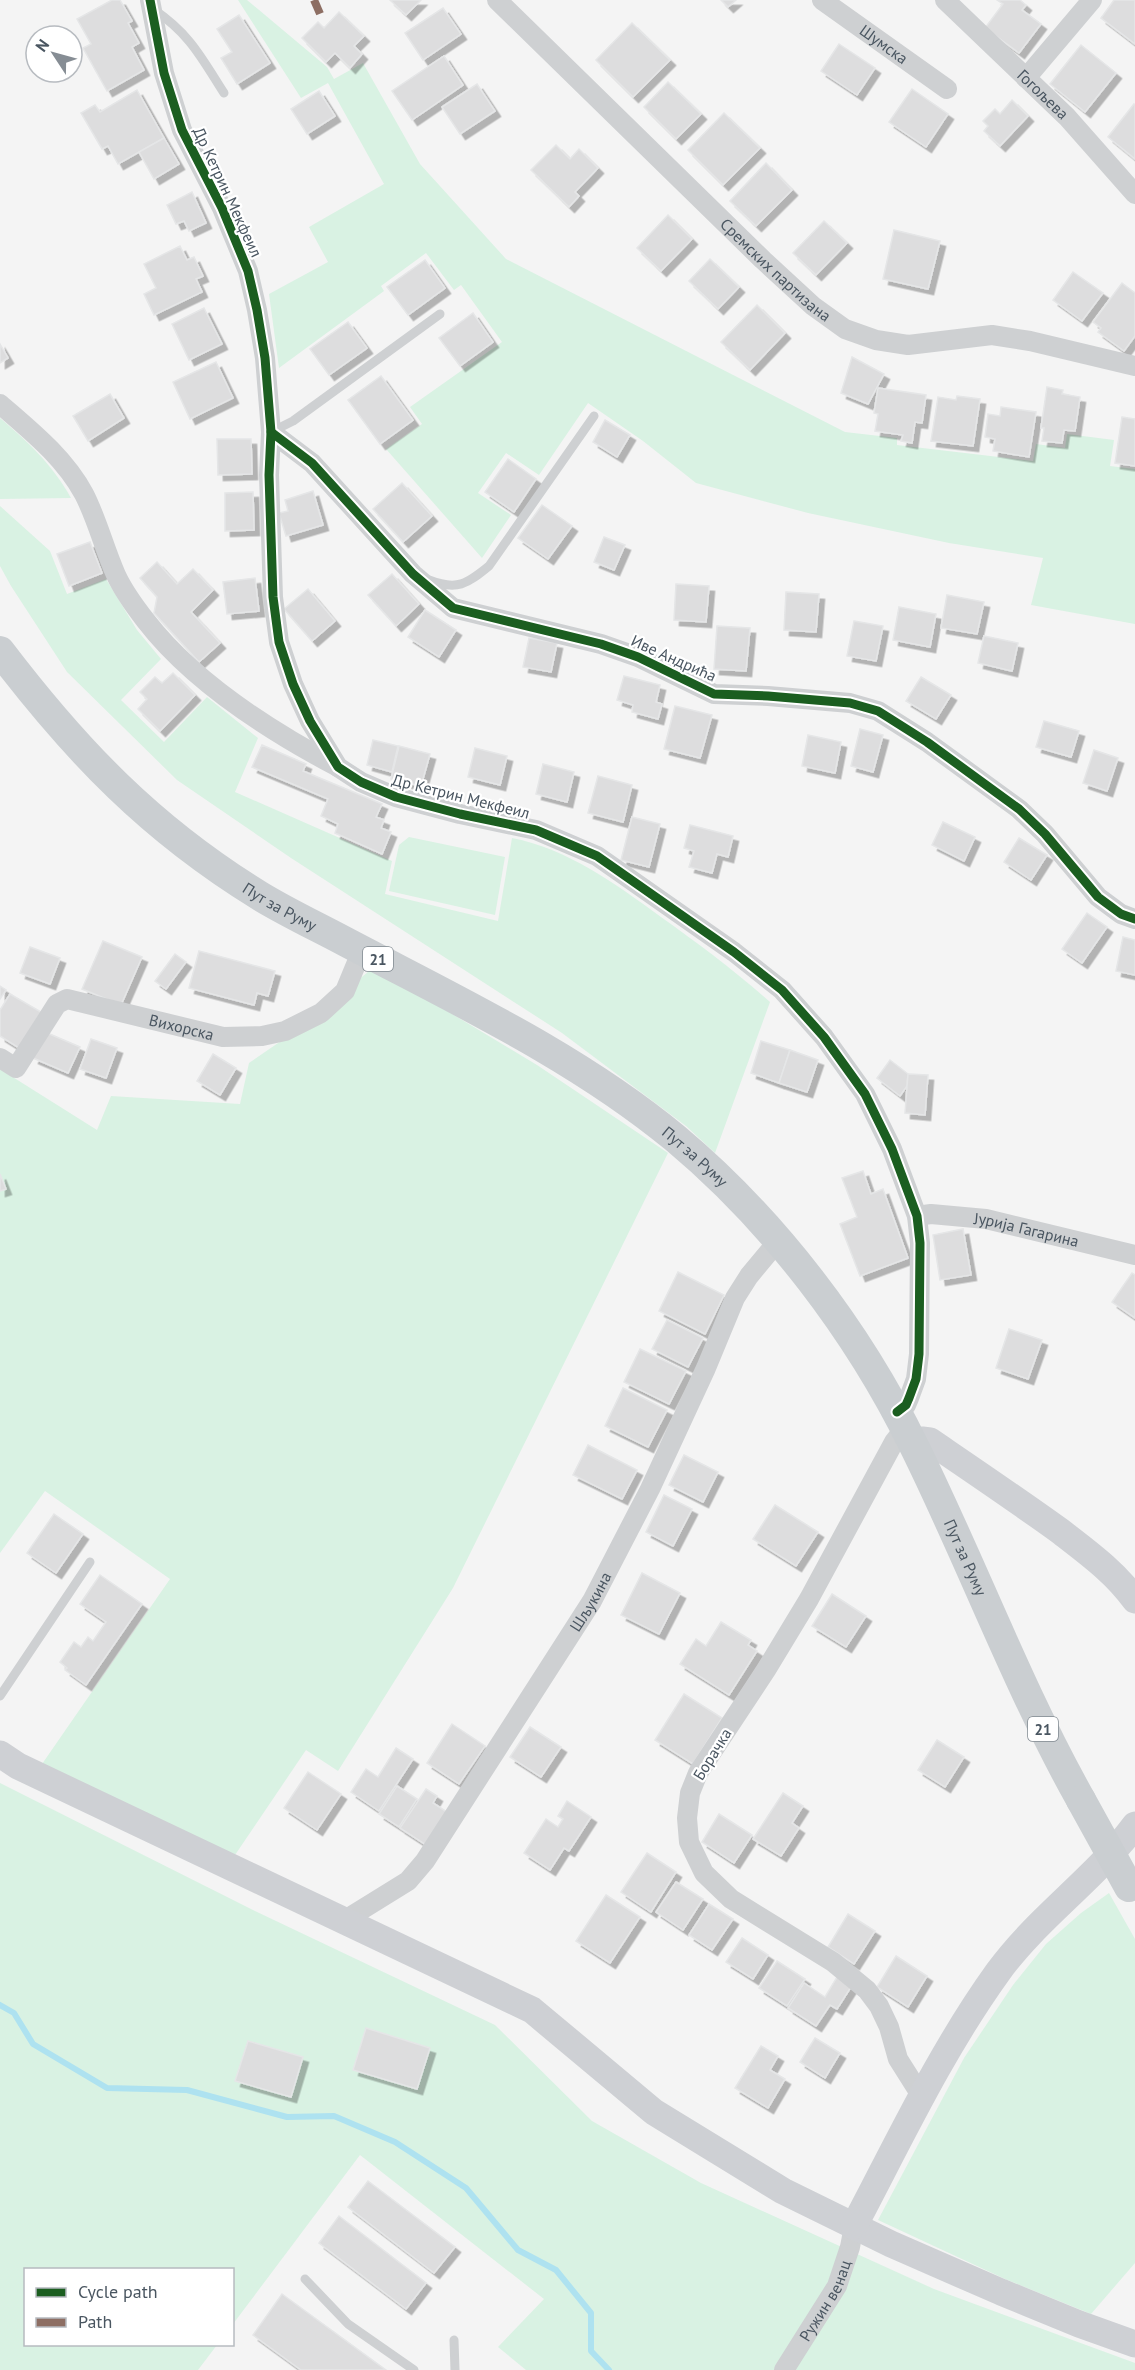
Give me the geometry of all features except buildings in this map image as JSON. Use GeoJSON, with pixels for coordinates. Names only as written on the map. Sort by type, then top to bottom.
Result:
{"type":"FeatureCollection","features":[{"type":"Feature","properties":{"kind":"main road","name":"Пут за Руму"},"geometry":{"type":"LineString","coordinates":[[0,651],[47,711],[87,756],[127,797],[163,828],[262,897],[537,1045],[635,1107],[677,1140],[726,1186],[778,1241],[838,1317],[871,1367],[905,1428],[987,1601],[1019,1682],[1132,1894]]}},
{"type":"Feature","properties":{"kind":"main road"},"geometry":{"type":"LineString","coordinates":[[905,1428],[922,1440],[930,1441],[1012,1496],[1088,1552],[1107,1568],[1135,1600]]}},
{"type":"Feature","properties":{"kind":"main road"},"geometry":{"type":"LineString","coordinates":[[0,1754],[18,1766],[532,2010],[654,2112],[783,2191],[854,2226],[1001,2292],[1135,2344]]}},
{"type":"Feature","properties":{"kind":"main road"},"geometry":{"type":"LineString","coordinates":[[854,2226],[922,2097],[998,1972],[1030,1934],[1115,1851],[1135,1825]]}},
{"type":"Feature","properties":{"kind":"street","name":"Сремских партизана"},"geometry":{"type":"LineString","coordinates":[[497,0],[763,260],[813,306],[845,329],[876,340],[908,345],[992,335],[1030,341],[1135,366]]}},
{"type":"Feature","properties":{"kind":"street","name":"Шумска"},"geometry":{"type":"LineString","coordinates":[[822,0],[947,89]]}},
{"type":"Feature","properties":{"kind":"street","name":"Гогољева"},"geometry":{"type":"LineString","coordinates":[[945,0],[1066,117],[1135,194]]}},
{"type":"Feature","properties":{"kind":"street"},"geometry":{"type":"LineString","coordinates":[[1026,78],[1092,0]]}},
{"type":"Feature","properties":{"kind":"street","name":"Др Кетрин Мекфеил"},"geometry":{"type":"LineString","coordinates":[[151,4],[164,73],[182,130],[222,208],[248,271],[265,358],[272,432],[269,475],[271,555],[273,597],[279,642],[293,684],[310,721],[338,766],[361,782],[396,797],[460,814],[536,830],[597,856],[734,952],[782,990],[824,1037],[865,1094],[892,1149],[917,1216],[920,1243],[919,1354],[916,1379],[906,1405],[905,1428]]}},
{"type":"Feature","properties":{"kind":"street"},"geometry":{"type":"LineString","coordinates":[[0,404],[47,446],[68,470],[84,494],[117,576],[145,620],[166,644],[247,712],[294,744],[338,766]]}},
{"type":"Feature","properties":{"kind":"street","name":"Иве Андрића"},"geometry":{"type":"LineString","coordinates":[[272,432],[320,471],[413,574],[460,611],[602,644],[638,657],[714,694],[850,703],[878,711],[927,742],[1019,809],[1045,834],[1098,897],[1121,914],[1135,919]]}},
{"type":"Feature","properties":{"kind":"street","name":"Вихорска"},"geometry":{"type":"LineString","coordinates":[[0,1058],[16,1068],[57,1004],[67,999],[223,1037],[262,1036],[285,1031],[321,1013],[345,991],[362,950]]}},
{"type":"Feature","properties":{"kind":"street","name":"Јурија Гагарина"},"geometry":{"type":"LineString","coordinates":[[917,1216],[932,1214],[986,1220],[1135,1255]]}},
{"type":"Feature","properties":{"kind":"street","name":"Шљукина"},"geometry":{"type":"LineString","coordinates":[[345,1920],[408,1881],[425,1861],[586,1611],[650,1489],[706,1368],[735,1298],[749,1276],[778,1241]]}},
{"type":"Feature","properties":{"kind":"street","name":"Борачка"},"geometry":{"type":"LineString","coordinates":[[905,1428],[894,1442],[809,1599],[698,1773],[690,1793],[687,1818],[689,1842],[704,1874],[731,1899],[833,1962],[867,1990],[879,2006],[889,2027],[898,2059],[922,2097]]}},
{"type":"Feature","properties":{"kind":"street","name":"Ружин венац"},"geometry":{"type":"LineString","coordinates":[[784,2370],[837,2286],[850,2247],[854,2226]]}},
{"type":"Feature","properties":{"kind":"lane"},"geometry":{"type":"LineString","coordinates":[[151,4],[176,25],[194,46],[224,93]]}},
{"type":"Feature","properties":{"kind":"lane"},"geometry":{"type":"LineString","coordinates":[[272,432],[293,421],[440,314]]}},
{"type":"Feature","properties":{"kind":"lane"},"geometry":{"type":"LineString","coordinates":[[413,574],[442,585],[453,586],[470,582],[489,566],[594,416]]}},
{"type":"Feature","properties":{"kind":"lane"},"geometry":{"type":"LineString","coordinates":[[0,1696],[90,1562]]}},
{"type":"Feature","properties":{"kind":"lane"},"geometry":{"type":"LineString","coordinates":[[305,2280],[348,2324],[414,2370]]}},
{"type":"Feature","properties":{"kind":"lane"},"geometry":{"type":"LineString","coordinates":[[454,2340],[455,2370]]}},
{"type":"Feature","properties":{"kind":"green space"},"geometry":{"type":"Polygon","coordinates":[[[238,0],[247,0],[327,67],[334,79],[363,63],[420,164],[506,259],[845,432],[897,438],[897,445],[1033,461],[1036,444],[1065,448],[1067,434],[1114,440],[1110,466],[1135,469],[1135,624],[1031,605],[1043,558],[949,543],[808,513],[696,483],[643,441],[588,403],[539,475],[506,453],[478,493],[511,515],[482,558],[386,449],[422,424],[410,407],[502,342],[461,285],[454,290],[426,253],[381,286],[384,291],[279,368],[269,294],[328,262],[309,227],[384,184],[328,83],[301,98],[238,0]]]}},
{"type":"Feature","properties":{"kind":"green space"},"geometry":{"type":"Polygon","coordinates":[[[0,418],[56,474],[71,498],[0,499],[0,418]]]}},
{"type":"Feature","properties":{"kind":"green space"},"geometry":{"type":"Polygon","coordinates":[[[0,506],[50,551],[67,594],[106,579],[137,630],[161,659],[121,700],[164,742],[207,697],[258,738],[235,792],[392,861],[385,894],[498,921],[512,838],[533,843],[572,859],[627,892],[717,958],[770,1002],[715,1153],[686,1126],[562,1033],[291,858],[177,780],[67,672],[11,586],[0,566],[0,506]]]}},
{"type":"Feature","properties":{"kind":"green space"},"geometry":{"type":"Polygon","coordinates":[[[409,837],[505,857],[495,915],[389,891],[399,845],[409,837]]]}},
{"type":"Feature","properties":{"kind":"green space"},"geometry":{"type":"Polygon","coordinates":[[[374,967],[537,1065],[668,1153],[453,1588],[338,1771],[306,1750],[235,1855],[42,1764],[170,1579],[45,1491],[0,1553],[0,1069],[97,1130],[111,1096],[240,1104],[249,1063],[300,1028],[374,967]]]}},
{"type":"Feature","properties":{"kind":"green space"},"geometry":{"type":"Polygon","coordinates":[[[0,1783],[255,1911],[495,2025],[592,2121],[701,2183],[934,2289],[1135,2363],[1135,2370],[526,2370],[498,2347],[544,2299],[360,2155],[234,2323],[234,2268],[24,2268],[24,2346],[216,2346],[198,2370],[0,2370],[0,1783]]]}},
{"type":"Feature","properties":{"kind":"green space"},"geometry":{"type":"Polygon","coordinates":[[[1109,1893],[1135,1939],[1135,2263],[1091,2314],[1005,2279],[878,2220],[964,2058],[1013,1985],[1046,1944],[1081,1913],[1109,1893]]]}},
{"type":"Feature","properties":{"kind":"waterway"},"geometry":{"type":"LineString","coordinates":[[0,2005],[14,2013],[33,2044],[107,2088],[187,2090],[287,2117],[334,2116],[395,2142],[466,2188],[518,2250],[556,2270],[591,2313],[591,2351],[609,2370]]}},
{"type":"Feature","properties":{"kind":"marked path"},"geometry":{"type":"LineString","coordinates":[[314,0],[321,16]]}},
{"type":"Feature","properties":{"kind":"cycle path"},"geometry":{"type":"LineString","coordinates":[[150,0],[164,73],[182,130],[222,208],[248,271],[257,310],[265,358],[271,432],[269,475],[273,597],[279,642],[293,684],[310,721],[338,767],[361,782],[396,797],[460,814],[536,830],[597,856],[734,952],[782,990],[824,1037],[865,1094],[892,1149],[917,1216],[920,1243],[919,1354],[916,1379],[909,1398],[906,1405],[897,1412]]}},
{"type":"Feature","properties":{"kind":"cycle path"},"geometry":{"type":"LineString","coordinates":[[271,432],[312,463],[413,574],[453,608],[601,644],[638,657],[714,694],[850,703],[878,711],[927,742],[1019,809],[1045,834],[1098,897],[1121,914],[1135,919]]}}]}
